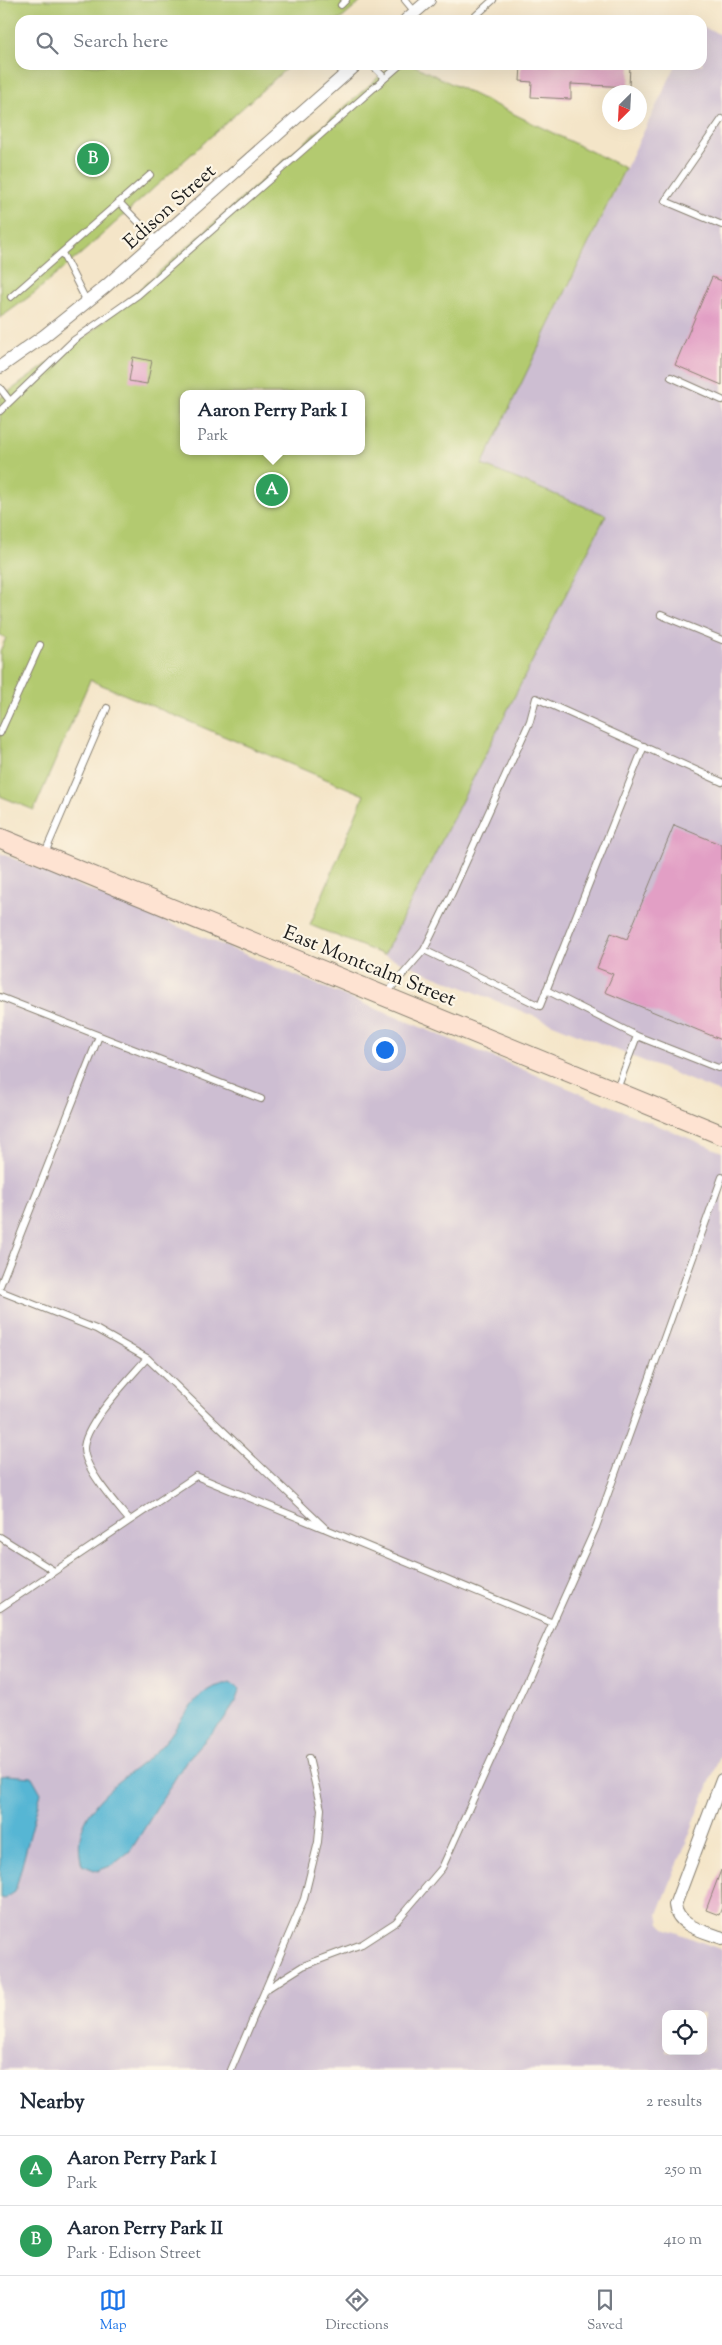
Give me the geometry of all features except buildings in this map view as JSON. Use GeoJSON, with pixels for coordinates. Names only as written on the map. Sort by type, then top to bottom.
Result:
{"type":"FeatureCollection","features":[{"type":"Feature","properties":{"kind":"main road","name":"East Montcalm Street"},"geometry":{"type":"LineString","coordinates":[[0,838],[722,1134]]}},
{"type":"Feature","properties":{"kind":"street"},"geometry":{"type":"LineString","coordinates":[[412,15],[429,0]]}},
{"type":"Feature","properties":{"kind":"street","name":"Edison Street"},"geometry":{"type":"LineString","coordinates":[[0,367],[87,302],[350,70]]}},
{"type":"Feature","properties":{"kind":"street"},"geometry":{"type":"LineString","coordinates":[[722,1780],[676,1898],[676,1912],[687,1924],[722,1938]]}},
{"type":"Feature","properties":{"kind":"lane"},"geometry":{"type":"LineString","coordinates":[[405,0],[411,15]]}},
{"type":"Feature","properties":{"kind":"lane"},"geometry":{"type":"LineString","coordinates":[[476,15],[493,0]]}},
{"type":"Feature","properties":{"kind":"lane"},"geometry":{"type":"LineString","coordinates":[[377,70],[385,78]]}},
{"type":"Feature","properties":{"kind":"lane"},"geometry":{"type":"LineString","coordinates":[[0,412],[74,340],[138,295],[394,70]]}},
{"type":"Feature","properties":{"kind":"lane"},"geometry":{"type":"LineString","coordinates":[[722,119],[665,201],[722,225]]}},
{"type":"Feature","properties":{"kind":"lane"},"geometry":{"type":"LineString","coordinates":[[10,298],[150,175]]}},
{"type":"Feature","properties":{"kind":"lane"},"geometry":{"type":"LineString","coordinates":[[119,202],[157,242]]}},
{"type":"Feature","properties":{"kind":"lane"},"geometry":{"type":"LineString","coordinates":[[62,252],[87,302]]}},
{"type":"Feature","properties":{"kind":"lane"},"geometry":{"type":"LineString","coordinates":[[671,377],[722,400]]}},
{"type":"Feature","properties":{"kind":"lane"},"geometry":{"type":"LineString","coordinates":[[0,388],[10,401]]}},
{"type":"Feature","properties":{"kind":"lane"},"geometry":{"type":"LineString","coordinates":[[661,615],[722,640]]}},
{"type":"Feature","properties":{"kind":"lane"},"geometry":{"type":"LineString","coordinates":[[0,733],[40,645]]}},
{"type":"Feature","properties":{"kind":"lane"},"geometry":{"type":"LineString","coordinates":[[385,996],[424,950],[530,721],[536,698],[722,782]]}},
{"type":"Feature","properties":{"kind":"lane"},"geometry":{"type":"LineString","coordinates":[[44,856],[107,708]]}},
{"type":"Feature","properties":{"kind":"lane"},"geometry":{"type":"LineString","coordinates":[[424,950],[540,1006],[644,746]]}},
{"type":"Feature","properties":{"kind":"lane"},"geometry":{"type":"LineString","coordinates":[[546,990],[637,1036],[718,1068],[722,1067]]}},
{"type":"Feature","properties":{"kind":"lane"},"geometry":{"type":"LineString","coordinates":[[0,997],[261,1099]]}},
{"type":"Feature","properties":{"kind":"lane"},"geometry":{"type":"LineString","coordinates":[[0,1286],[99,1036]]}},
{"type":"Feature","properties":{"kind":"lane"},"geometry":{"type":"LineString","coordinates":[[616,1091],[637,1036]]}},
{"type":"Feature","properties":{"kind":"lane"},"geometry":{"type":"LineString","coordinates":[[265,1990],[302,1966],[362,1944],[396,1922],[442,1868],[596,1527],[722,1178]]}},
{"type":"Feature","properties":{"kind":"lane"},"geometry":{"type":"LineString","coordinates":[[0,1291],[96,1329],[147,1358],[326,1529]]}},
{"type":"Feature","properties":{"kind":"lane"},"geometry":{"type":"LineString","coordinates":[[129,1520],[94,1476],[84,1449],[92,1423],[147,1358]]}},
{"type":"Feature","properties":{"kind":"lane"},"geometry":{"type":"LineString","coordinates":[[0,1608],[196,1476],[553,1623]]}},
{"type":"Feature","properties":{"kind":"lane"},"geometry":{"type":"LineString","coordinates":[[0,1536],[54,1571]]}},
{"type":"Feature","properties":{"kind":"lane"},"geometry":{"type":"LineString","coordinates":[[231,2070],[304,1899],[318,1842],[321,1809],[309,1758]]}},
{"type":"Feature","properties":{"kind":"shaded area"},"geometry":{"type":"Polygon","coordinates":[[[707,29],[722,35],[722,1093],[384,955],[606,516],[482,465],[644,130],[647,130],[647,125],[674,70],[707,70],[707,29]]]}},
{"type":"Feature","properties":{"kind":"shaded area"},"geometry":{"type":"Polygon","coordinates":[[[0,853],[722,1152],[722,1751],[658,1914],[660,1923],[665,1928],[722,1950],[722,2070],[0,2070],[0,853]]]}},
{"type":"Feature","properties":{"kind":"green space"},"geometry":{"type":"Polygon","coordinates":[[[0,0],[363,0],[346,15],[15,15],[15,70],[284,70],[83,252],[33,294],[0,318],[0,0]]]}},
{"type":"Feature","properties":{"kind":"green space"},"geometry":{"type":"Polygon","coordinates":[[[386,70],[423,70],[625,168],[482,465],[606,515],[384,955],[310,925],[364,795],[90,680],[34,810],[0,796],[0,651],[6,638],[0,635],[0,398],[89,334],[386,70]]]}},
{"type":"Feature","properties":{"kind":"water"},"geometry":{"type":"Polygon","coordinates":[[[230,1682],[240,1689],[235,1702],[222,1722],[186,1761],[131,1850],[113,1865],[97,1871],[82,1865],[79,1845],[81,1833],[96,1803],[164,1743],[201,1695],[210,1689],[230,1682]]]}},
{"type":"Feature","properties":{"kind":"water"},"geometry":{"type":"Polygon","coordinates":[[[0,1776],[32,1777],[41,1793],[15,1892],[4,1899],[0,1898],[0,1776]]]}},
{"type":"Feature","properties":{"kind":"place","name":"Aaron Perry Park II"},"geometry":{"type":"Point","coordinates":[93,159]}},
{"type":"Feature","properties":{"kind":"place","name":"Aaron Perry Park I"},"geometry":{"type":"Point","coordinates":[272,490]}}]}
